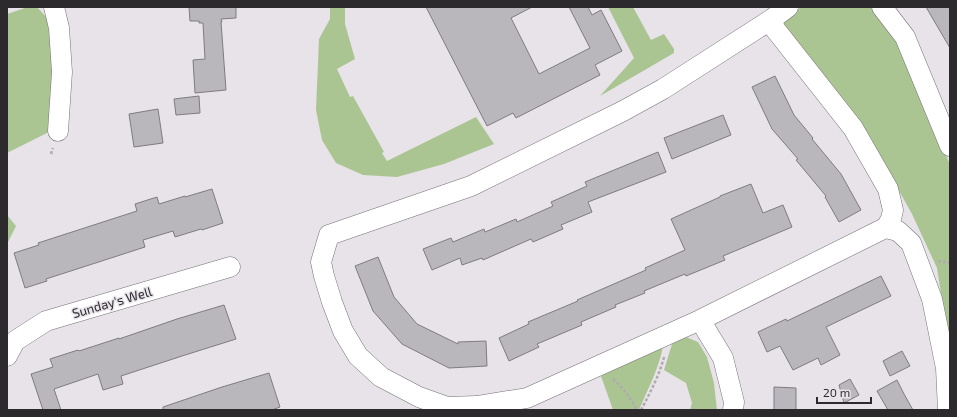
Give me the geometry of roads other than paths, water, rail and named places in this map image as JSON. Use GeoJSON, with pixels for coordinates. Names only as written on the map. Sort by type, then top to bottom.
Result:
{"type":"FeatureCollection","features":[{"type":"Feature","properties":{"kind":"street"},"geometry":{"type":"LineString","coordinates":[[54,7],[59,28],[62,72],[58,131]]}},
{"type":"Feature","properties":{"kind":"street"},"geometry":{"type":"LineString","coordinates":[[772,19],[775,29],[853,128],[888,189],[893,210],[891,219],[887,226],[876,233],[700,320],[527,398],[447,409],[419,397],[381,377],[358,356],[343,331],[324,276],[321,262],[329,235],[472,186],[623,111],[663,89],[772,19],[788,7]]}},
{"type":"Feature","properties":{"kind":"street"},"geometry":{"type":"LineString","coordinates":[[882,7],[905,37],[950,146]]}},
{"type":"Feature","properties":{"kind":"street"},"geometry":{"type":"LineString","coordinates":[[887,226],[890,229],[898,231],[911,243],[932,299],[946,368],[948,410]]}},
{"type":"Feature","properties":{"kind":"street","name":"Sunday's Well"},"geometry":{"type":"LineString","coordinates":[[7,356],[15,341],[46,321],[230,267]]}},
{"type":"Feature","properties":{"kind":"street"},"geometry":{"type":"LineString","coordinates":[[700,320],[723,358],[734,402],[733,410]]}}]}
